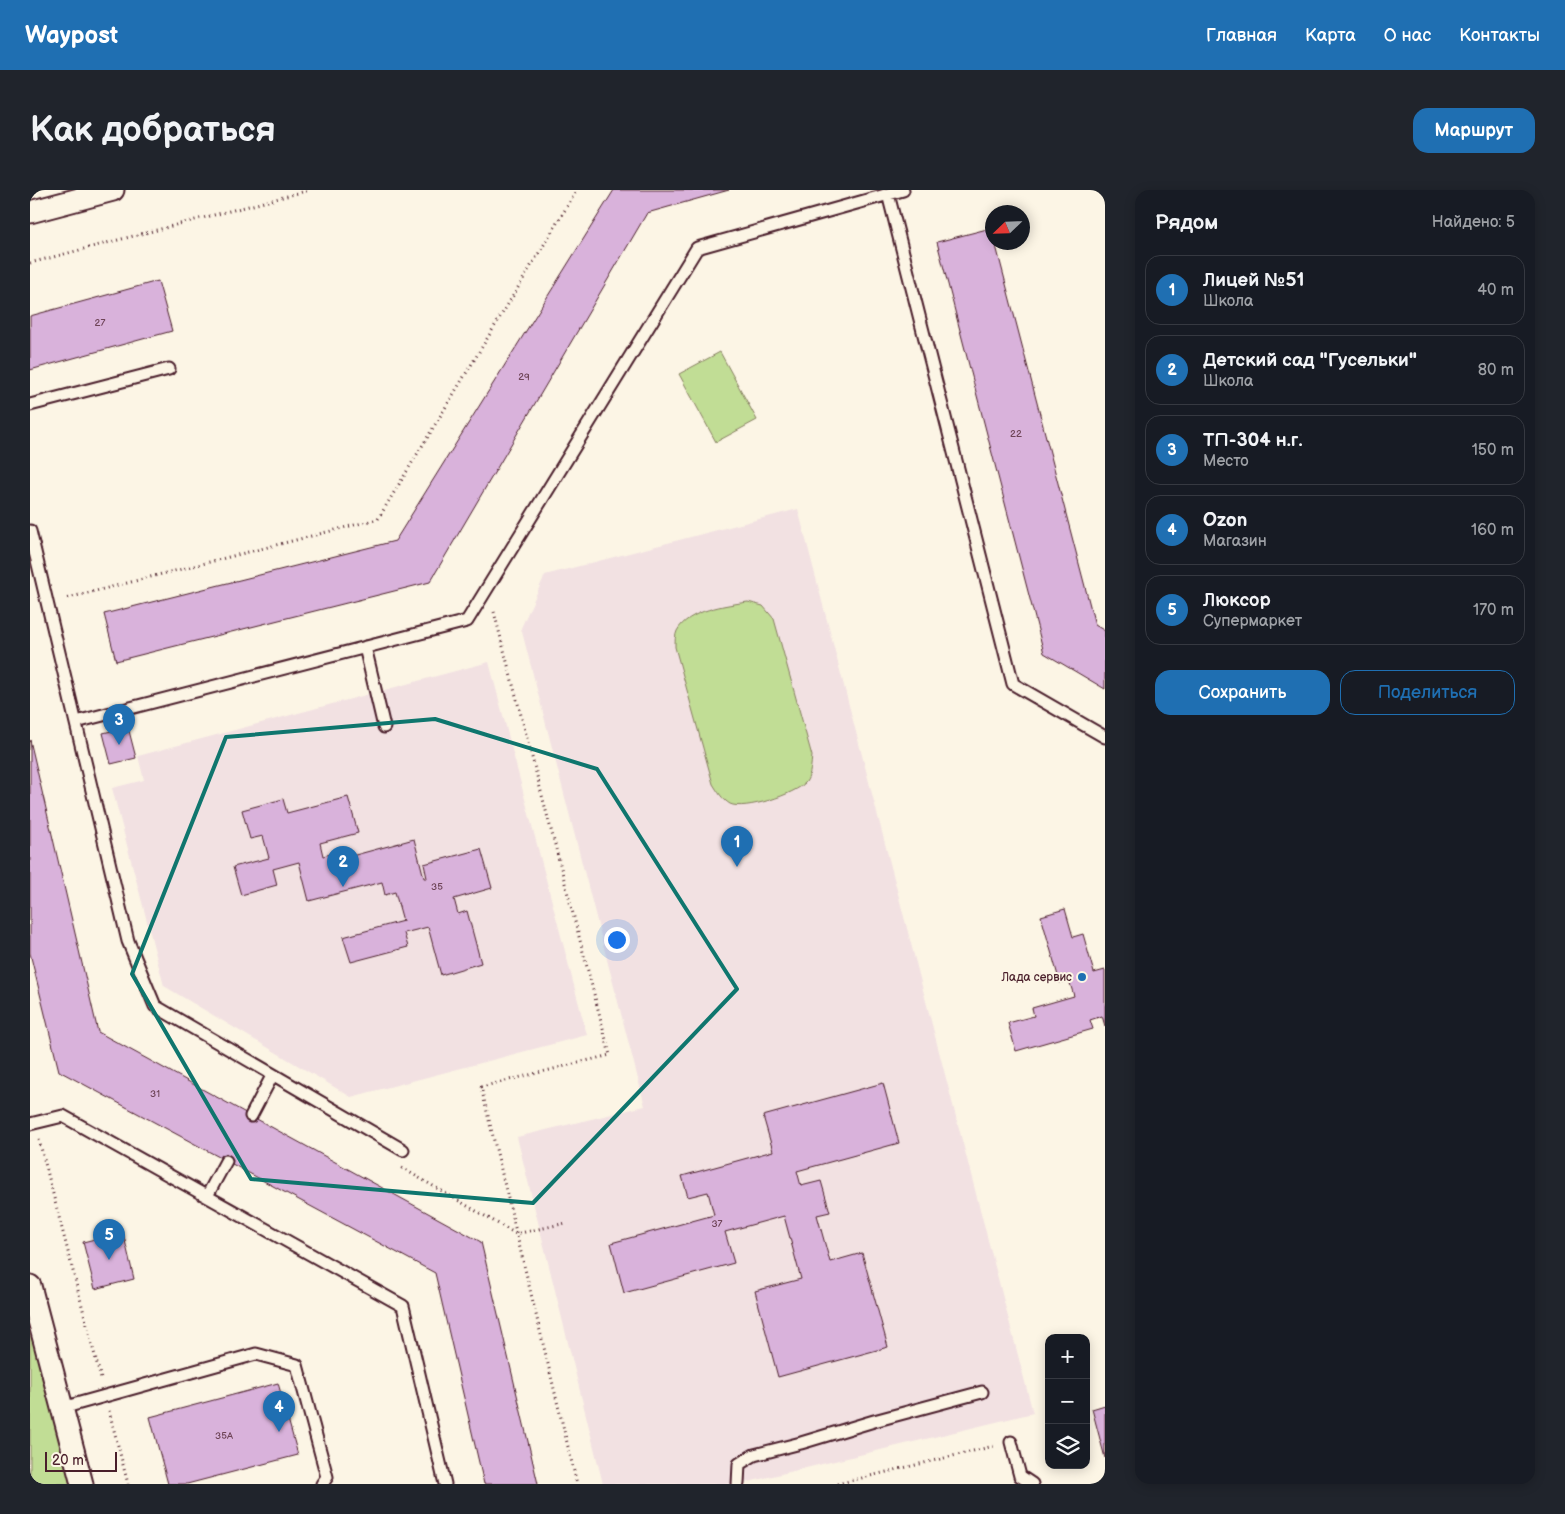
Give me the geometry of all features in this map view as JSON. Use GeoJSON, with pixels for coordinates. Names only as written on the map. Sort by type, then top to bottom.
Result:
{"type":"FeatureCollection","features":[{"type":"Feature","properties":{"kind":"street"},"geometry":{"type":"LineString","coordinates":[[30,212],[113,190]]}},
{"type":"Feature","properties":{"kind":"street"},"geometry":{"type":"LineString","coordinates":[[30,1286],[82,1484]]}},
{"type":"Feature","properties":{"kind":"lane"},"geometry":{"type":"LineString","coordinates":[[76,722],[467,621],[697,248],[903,190]]}},
{"type":"Feature","properties":{"kind":"lane"},"geometry":{"type":"LineString","coordinates":[[888,194],[1013,684],[1105,737]]}},
{"type":"Feature","properties":{"kind":"lane"},"geometry":{"type":"LineString","coordinates":[[30,406],[169,369]]}},
{"type":"Feature","properties":{"kind":"lane"},"geometry":{"type":"LineString","coordinates":[[30,531],[128,941],[155,1006],[272,1076],[403,1150]]}},
{"type":"Feature","properties":{"kind":"lane"},"geometry":{"type":"LineString","coordinates":[[365,647],[384,727]]}},
{"type":"Feature","properties":{"kind":"lane"},"geometry":{"type":"LineString","coordinates":[[251,1116],[272,1076]]}},
{"type":"Feature","properties":{"kind":"lane"},"geometry":{"type":"LineString","coordinates":[[32,1124],[63,1116],[403,1306],[445,1484]]}},
{"type":"Feature","properties":{"kind":"lane"},"geometry":{"type":"LineString","coordinates":[[207,1196],[226,1161]]}},
{"type":"Feature","properties":{"kind":"lane"},"geometry":{"type":"LineString","coordinates":[[62,1408],[256,1354],[297,1365],[327,1477],[322,1484]]}},
{"type":"Feature","properties":{"kind":"lane"},"geometry":{"type":"LineString","coordinates":[[738,1484],[739,1464],[754,1455],[982,1392]]}},
{"type":"Feature","properties":{"kind":"lane"},"geometry":{"type":"LineString","coordinates":[[1011,1442],[1020,1476],[1032,1484]]}},
{"type":"Feature","properties":{"kind":"path"},"geometry":{"type":"LineString","coordinates":[[30,263],[310,190]]}},
{"type":"Feature","properties":{"kind":"path"},"geometry":{"type":"LineString","coordinates":[[68,598],[378,519],[577,190]]}},
{"type":"Feature","properties":{"kind":"path"},"geometry":{"type":"LineString","coordinates":[[488,587],[610,1055],[481,1087],[577,1484]]}},
{"type":"Feature","properties":{"kind":"path"},"geometry":{"type":"LineString","coordinates":[[32,1124],[128,1484]]}},
{"type":"Feature","properties":{"kind":"path"},"geometry":{"type":"LineString","coordinates":[[395,1164],[516,1234],[566,1223]]}},
{"type":"Feature","properties":{"kind":"path"},"geometry":{"type":"LineString","coordinates":[[837,1484],[1011,1442]]}},
{"type":"Feature","properties":{"kind":"highlighted area"},"geometry":{"type":"Polygon","coordinates":[[[435,719],[597,769],[737,989],[533,1203],[251,1179],[132,974],[226,737],[435,719]]]}},
{"type":"Feature","properties":{"kind":"shaded area"},"geometry":{"type":"Polygon","coordinates":[[[798,509],[1033,1413],[740,1484],[603,1484],[517,1137],[645,1106],[521,628],[545,575],[798,509]]]}},
{"type":"Feature","properties":{"kind":"shaded area"},"geometry":{"type":"Polygon","coordinates":[[[489,662],[587,1035],[351,1097],[164,986],[112,788],[144,780],[138,756],[489,662]]]}},
{"type":"Feature","properties":{"kind":"green space"},"geometry":{"type":"Polygon","coordinates":[[[720,352],[757,420],[716,442],[679,374],[720,352]]]}},
{"type":"Feature","properties":{"kind":"green space"},"geometry":{"type":"Polygon","coordinates":[[[748,602],[763,606],[774,619],[812,756],[809,776],[800,787],[770,800],[737,806],[725,800],[713,784],[675,647],[675,641],[677,631],[682,624],[698,613],[748,602]]]}},
{"type":"Feature","properties":{"kind":"green space"},"geometry":{"type":"Polygon","coordinates":[[[30,1330],[71,1484],[30,1484],[30,1330]]]}},
{"type":"Feature","properties":{"kind":"building"},"geometry":{"type":"Polygon","coordinates":[[[614,190],[729,190],[647,213],[430,582],[116,661],[104,614],[395,541],[614,190]]]}},
{"type":"Feature","properties":{"kind":"building"},"geometry":{"type":"Polygon","coordinates":[[[985,230],[985,250],[997,250],[1095,625],[1105,631],[1105,689],[1044,653],[937,242],[985,230]]]}},
{"type":"Feature","properties":{"kind":"building"},"geometry":{"type":"Polygon","coordinates":[[[158,281],[172,331],[30,370],[30,316],[158,281]]]}},
{"type":"Feature","properties":{"kind":"building"},"geometry":{"type":"Polygon","coordinates":[[[128,727],[136,758],[111,764],[103,733],[128,727]]]}},
{"type":"Feature","properties":{"kind":"building"},"geometry":{"type":"Polygon","coordinates":[[[30,740],[98,1032],[481,1242],[538,1484],[484,1484],[435,1273],[59,1071],[30,953],[30,740]]]}},
{"type":"Feature","properties":{"kind":"building"},"geometry":{"type":"Polygon","coordinates":[[[348,797],[358,833],[320,843],[323,856],[335,853],[337,860],[414,839],[424,878],[427,878],[424,864],[481,849],[492,888],[454,899],[458,914],[467,911],[481,963],[441,975],[428,927],[404,933],[408,947],[351,962],[343,937],[403,921],[395,892],[385,895],[382,882],[309,901],[299,862],[273,869],[277,885],[241,895],[233,867],[269,858],[263,836],[250,839],[242,810],[283,799],[287,813],[348,797]]]}},
{"type":"Feature","properties":{"kind":"building","name":"Лада сервис"},"geometry":{"type":"Polygon","coordinates":[[[1065,909],[1073,937],[1083,934],[1094,973],[1105,970],[1105,1026],[1102,1016],[1090,1020],[1093,1029],[1016,1051],[1008,1023],[1034,1016],[1032,1008],[1074,996],[1069,980],[1060,983],[1041,916],[1065,909]]]}},
{"type":"Feature","properties":{"kind":"building"},"geometry":{"type":"Polygon","coordinates":[[[883,1083],[899,1143],[797,1171],[801,1186],[821,1181],[830,1212],[817,1215],[830,1262],[862,1253],[888,1347],[778,1377],[755,1291],[801,1279],[784,1216],[725,1232],[734,1263],[624,1293],[611,1243],[714,1215],[708,1192],[688,1197],[682,1176],[773,1151],[763,1116],[883,1083]]]}},
{"type":"Feature","properties":{"kind":"building"},"geometry":{"type":"Polygon","coordinates":[[[123,1232],[134,1279],[95,1289],[83,1242],[123,1232]]]}},
{"type":"Feature","properties":{"kind":"building"},"geometry":{"type":"Polygon","coordinates":[[[278,1383],[298,1455],[187,1484],[168,1484],[150,1417],[278,1383]]]}},
{"type":"Feature","properties":{"kind":"building"},"geometry":{"type":"Polygon","coordinates":[[[1105,1405],[1105,1458],[1092,1409],[1105,1405]]]}},
{"type":"Feature","properties":{"kind":"place","name":"ТП-304 н.г."},"geometry":{"type":"Point","coordinates":[119,745]}},
{"type":"Feature","properties":{"kind":"place","name":"Лицей №51"},"geometry":{"type":"Point","coordinates":[737,867]}},
{"type":"Feature","properties":{"kind":"place","name":"Детский сад \"Гусельки\""},"geometry":{"type":"Point","coordinates":[343,887]}},
{"type":"Feature","properties":{"kind":"place","name":"Лада сервис"},"geometry":{"type":"Point","coordinates":[1082,977]}},
{"type":"Feature","properties":{"kind":"place","name":"Люксор"},"geometry":{"type":"Point","coordinates":[109,1260]}},
{"type":"Feature","properties":{"kind":"place","name":"Ozon"},"geometry":{"type":"Point","coordinates":[279,1432]}}]}
